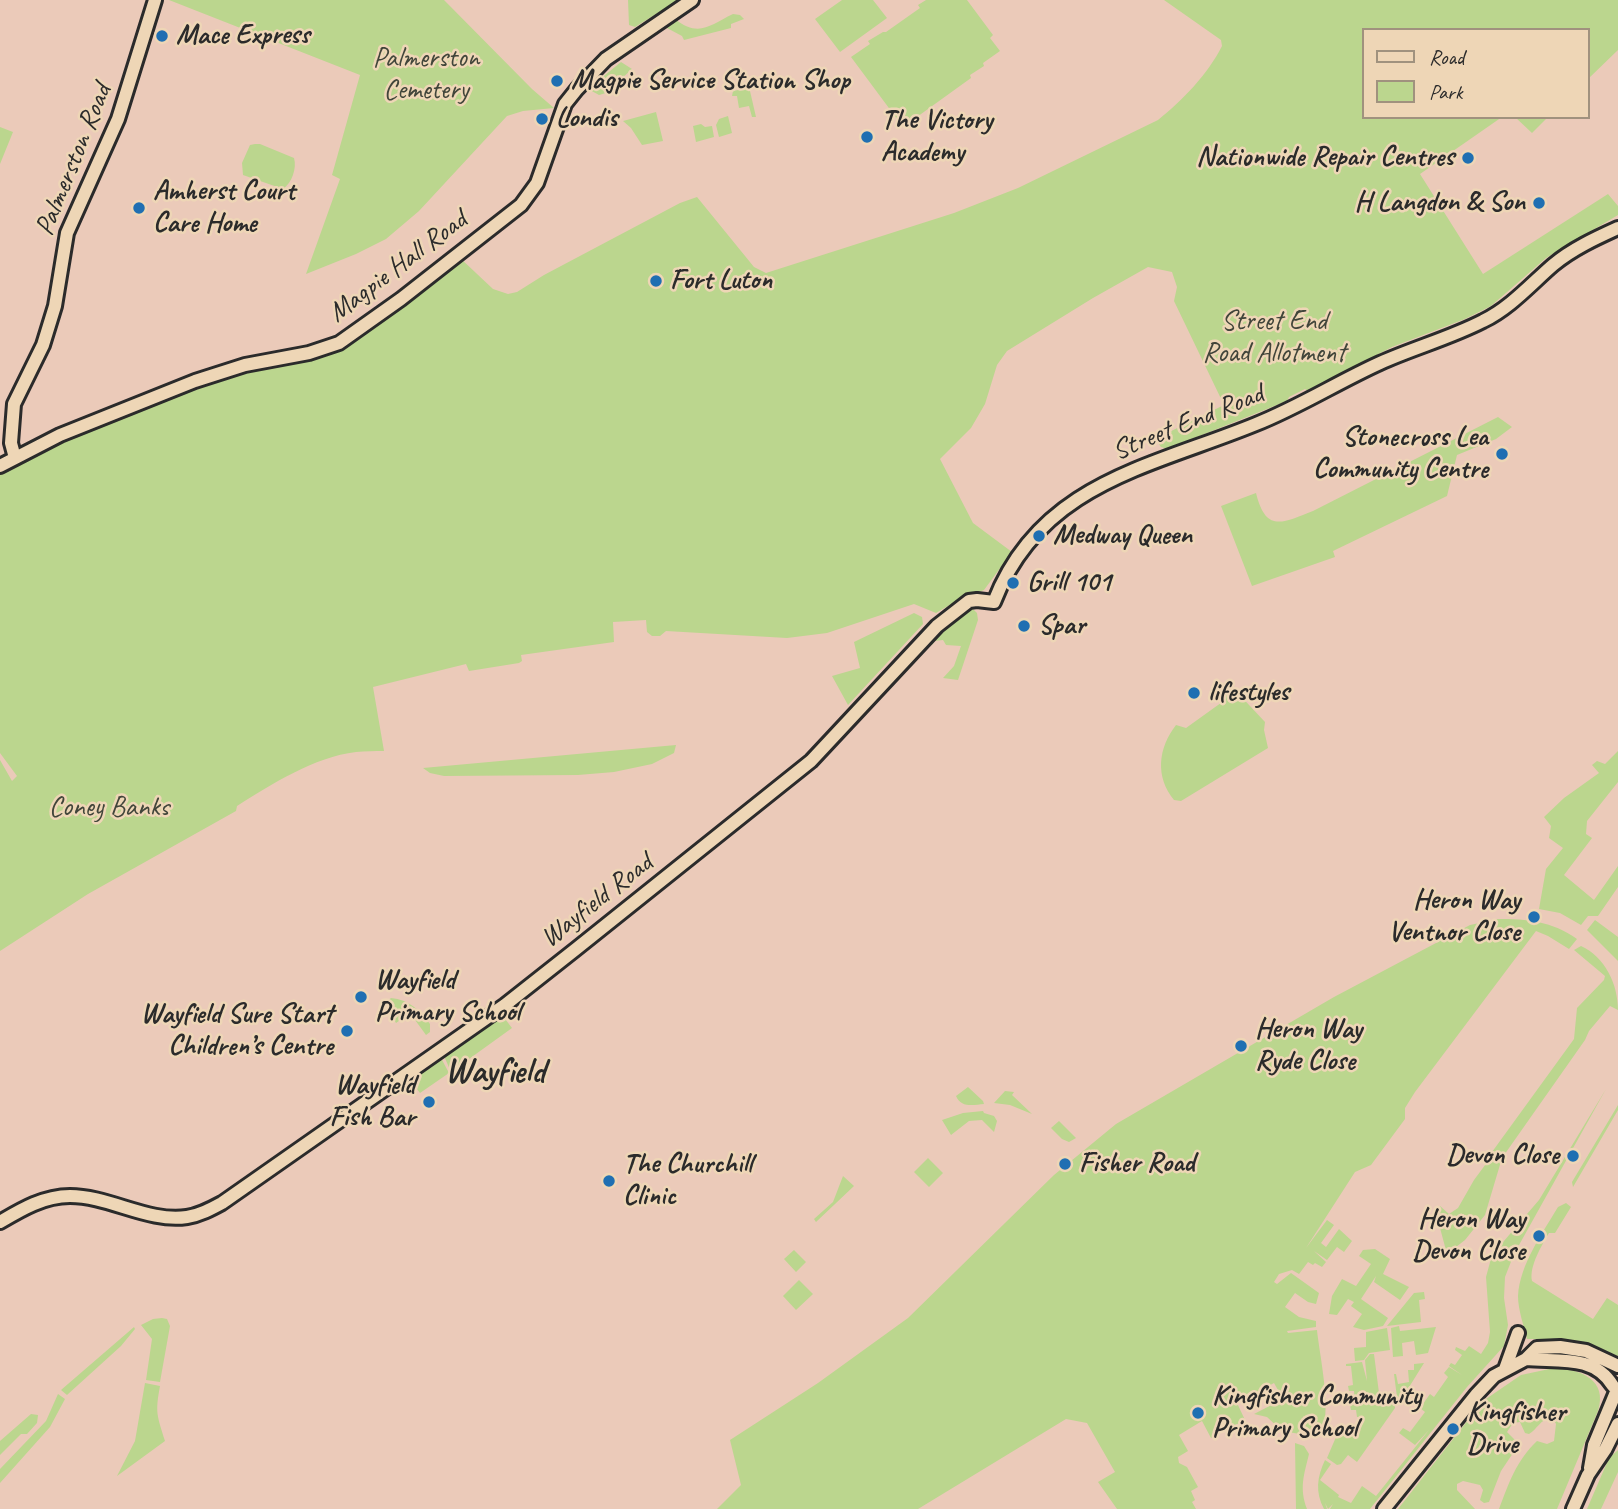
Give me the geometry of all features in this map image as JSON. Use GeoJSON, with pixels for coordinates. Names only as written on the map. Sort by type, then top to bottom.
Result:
{"type":"FeatureCollection","features":[{"type":"Feature","properties":{"kind":"street","name":"Palmerston Road"},"geometry":{"type":"LineString","coordinates":[[15,458],[11,443],[13,404],[43,345],[55,306],[67,233],[118,119],[155,0]]}},
{"type":"Feature","properties":{"kind":"street","name":"Magpie Hall Road"},"geometry":{"type":"LineString","coordinates":[[0,466],[60,435],[195,381],[245,365],[324,349],[358,331],[521,205],[537,183],[565,104],[606,59],[692,0]]}},
{"type":"Feature","properties":{"kind":"street","name":"Street End Road"},"geometry":{"type":"LineString","coordinates":[[994,602],[1003,579],[1025,545],[1051,518],[1074,500],[1129,471],[1255,424],[1377,364],[1485,320],[1556,263],[1578,248],[1618,228]]}},
{"type":"Feature","properties":{"kind":"street","name":"Wayfield Road"},"geometry":{"type":"LineString","coordinates":[[0,1222],[30,1205],[61,1197],[102,1200],[172,1218],[199,1214],[222,1203],[535,981],[804,768],[937,626],[969,601],[994,602]]}},
{"type":"Feature","properties":{"kind":"street"},"geometry":{"type":"LineString","coordinates":[[1505,1369],[1518,1333]]}},
{"type":"Feature","properties":{"kind":"street"},"geometry":{"type":"LineString","coordinates":[[1384,1509],[1476,1395],[1505,1369],[1526,1359],[1537,1348],[1560,1347],[1586,1351],[1618,1368],[1614,1378],[1616,1390],[1594,1445],[1588,1475]]}},
{"type":"Feature","properties":{"kind":"street"},"geometry":{"type":"LineString","coordinates":[[1526,1359],[1582,1363],[1600,1371],[1616,1390]]}},
{"type":"Feature","properties":{"kind":"street"},"geometry":{"type":"LineString","coordinates":[[1573,1509],[1588,1475],[1618,1424]]}},
{"type":"Feature","properties":{"kind":"green space","name":"Palmerston Cemetery"},"geometry":{"type":"Polygon","coordinates":[[[169,0],[444,0],[554,108],[523,111],[507,116],[419,211],[386,239],[306,274],[340,179],[332,175],[360,75],[169,0]]]}},
{"type":"Feature","properties":{"kind":"green space"},"geometry":{"type":"Polygon","coordinates":[[[628,0],[679,0],[635,27],[629,25],[628,0]]]}},
{"type":"Feature","properties":{"kind":"green space"},"geometry":{"type":"Polygon","coordinates":[[[842,0],[873,0],[887,18],[840,52],[815,19],[842,0]]]}},
{"type":"Feature","properties":{"kind":"green space"},"geometry":{"type":"Polygon","coordinates":[[[926,0],[967,0],[993,35],[990,38],[1000,51],[970,75],[971,78],[903,127],[851,57],[870,44],[868,41],[920,8],[918,5],[926,0]]]}},
{"type":"Feature","properties":{"kind":"green space"},"geometry":{"type":"Polygon","coordinates":[[[1164,0],[1618,0],[1618,50],[1590,77],[1590,28],[1362,28],[1362,119],[1499,119],[1420,174],[1483,274],[1608,194],[1618,206],[1618,215],[1546,258],[1491,306],[1392,347],[1308,391],[1305,389],[1289,397],[1287,401],[1167,449],[1161,447],[1155,439],[1224,405],[1174,301],[1177,287],[1172,272],[1148,267],[1007,351],[997,365],[985,404],[971,428],[940,459],[973,523],[1012,552],[984,590],[936,613],[914,604],[827,633],[787,638],[666,631],[660,636],[652,636],[647,632],[646,620],[613,622],[614,642],[521,655],[522,661],[519,663],[469,671],[466,664],[373,687],[384,751],[340,755],[309,765],[237,806],[236,811],[88,894],[0,951],[0,760],[12,781],[17,776],[0,753],[0,471],[71,433],[225,373],[326,352],[459,257],[493,289],[508,294],[517,292],[680,203],[697,197],[754,267],[766,273],[954,213],[1018,188],[1158,120],[1202,77],[1222,46],[1221,40],[1164,0]]]}},
{"type":"Feature","properties":{"kind":"green space"},"geometry":{"type":"Polygon","coordinates":[[[733,14],[744,19],[731,24],[731,28],[684,40],[682,36],[665,27],[675,19],[691,28],[704,28],[733,14]]]}},
{"type":"Feature","properties":{"kind":"green space"},"geometry":{"type":"Polygon","coordinates":[[[621,62],[632,69],[606,93],[599,95],[588,89],[621,62]]]}},
{"type":"Feature","properties":{"kind":"green space"},"geometry":{"type":"Polygon","coordinates":[[[749,88],[756,117],[752,117],[749,106],[739,108],[737,96],[732,96],[733,91],[749,88]]]}},
{"type":"Feature","properties":{"kind":"green space"},"geometry":{"type":"Polygon","coordinates":[[[656,112],[663,141],[642,145],[623,121],[656,112]]]}},
{"type":"Feature","properties":{"kind":"green space"},"geometry":{"type":"Polygon","coordinates":[[[728,116],[732,133],[719,137],[716,125],[719,119],[728,116]]]}},
{"type":"Feature","properties":{"kind":"green space"},"geometry":{"type":"Polygon","coordinates":[[[1517,119],[1546,119],[1532,133],[1517,119]]]}},
{"type":"Feature","properties":{"kind":"green space"},"geometry":{"type":"Polygon","coordinates":[[[701,124],[705,127],[712,126],[714,137],[696,142],[693,126],[701,124]]]}},
{"type":"Feature","properties":{"kind":"green space"},"geometry":{"type":"Polygon","coordinates":[[[0,127],[13,132],[0,164],[0,127]]]}},
{"type":"Feature","properties":{"kind":"green space"},"geometry":{"type":"Polygon","coordinates":[[[260,144],[294,158],[293,175],[283,189],[243,175],[242,163],[250,145],[260,144]]]}},
{"type":"Feature","properties":{"kind":"green space"},"geometry":{"type":"Polygon","coordinates":[[[1498,417],[1512,427],[1496,439],[1457,455],[1447,496],[1333,551],[1335,557],[1252,586],[1221,506],[1256,493],[1260,506],[1270,519],[1277,522],[1292,519],[1313,511],[1498,417]]]}},
{"type":"Feature","properties":{"kind":"green space"},"geometry":{"type":"Polygon","coordinates":[[[971,607],[977,613],[978,620],[958,680],[943,678],[954,666],[961,646],[946,645],[943,640],[928,645],[925,641],[971,607]]]}},
{"type":"Feature","properties":{"kind":"green space"},"geometry":{"type":"Polygon","coordinates":[[[914,613],[922,617],[923,624],[848,705],[832,676],[860,668],[854,642],[914,613]]]}},
{"type":"Feature","properties":{"kind":"green space"},"geometry":{"type":"Polygon","coordinates":[[[1235,690],[1265,722],[1268,748],[1181,801],[1174,800],[1164,782],[1162,772],[1165,743],[1176,725],[1186,728],[1225,700],[1225,694],[1235,690]]]}},
{"type":"Feature","properties":{"kind":"green space"},"geometry":{"type":"Polygon","coordinates":[[[676,745],[674,753],[652,764],[614,772],[578,775],[444,776],[430,773],[423,768],[676,745]]]}},
{"type":"Feature","properties":{"kind":"green space"},"geometry":{"type":"Polygon","coordinates":[[[1618,751],[1618,782],[1587,821],[1586,834],[1592,838],[1564,875],[1594,900],[1618,866],[1618,887],[1598,916],[1588,916],[1581,925],[1560,913],[1539,909],[1546,869],[1563,848],[1549,838],[1551,826],[1544,817],[1564,798],[1599,773],[1592,765],[1597,761],[1605,764],[1618,751]]]}},
{"type":"Feature","properties":{"kind":"green space"},"geometry":{"type":"Polygon","coordinates":[[[1498,919],[1539,922],[1558,928],[1577,939],[1569,949],[1536,931],[1415,1092],[1405,1108],[1405,1119],[1371,1165],[1355,1172],[1306,1248],[1327,1220],[1334,1225],[1321,1243],[1326,1247],[1339,1229],[1352,1241],[1344,1252],[1337,1247],[1327,1260],[1314,1251],[1326,1262],[1322,1267],[1308,1262],[1299,1274],[1292,1270],[1279,1274],[1274,1282],[1277,1284],[1291,1273],[1319,1293],[1316,1304],[1295,1293],[1285,1307],[1299,1317],[1316,1321],[1316,1327],[1287,1331],[1317,1330],[1326,1403],[1323,1429],[1318,1437],[1282,1431],[1267,1417],[1254,1414],[1283,1399],[1274,1383],[1237,1403],[1245,1420],[1211,1438],[1202,1421],[1179,1435],[1188,1451],[1178,1457],[1179,1463],[1187,1467],[1198,1487],[1191,1491],[1196,1509],[1117,1509],[1098,1482],[1115,1472],[1087,1423],[1066,1419],[918,1509],[717,1509],[741,1485],[730,1440],[818,1383],[908,1318],[1054,1175],[1116,1124],[1334,997],[1470,925],[1498,919]]]}},
{"type":"Feature","properties":{"kind":"green space"},"geometry":{"type":"Polygon","coordinates":[[[1595,920],[1618,937],[1618,961],[1587,930],[1595,920]]]}},
{"type":"Feature","properties":{"kind":"green space"},"geometry":{"type":"Polygon","coordinates":[[[1581,946],[1597,957],[1609,972],[1616,991],[1618,1010],[1610,1006],[1589,1031],[1502,1158],[1485,1215],[1465,1240],[1447,1254],[1440,1228],[1426,1218],[1434,1214],[1440,1206],[1449,1214],[1458,1208],[1494,1153],[1492,1152],[1574,1039],[1577,1008],[1604,980],[1605,976],[1574,950],[1581,946]]]}},
{"type":"Feature","properties":{"kind":"green space"},"geometry":{"type":"Polygon","coordinates":[[[391,998],[408,1003],[418,1010],[430,1024],[430,1032],[426,1035],[410,1013],[396,1023],[385,1003],[391,998]]]}},
{"type":"Feature","properties":{"kind":"green space"},"geometry":{"type":"Polygon","coordinates":[[[502,1015],[512,1028],[451,1072],[444,1056],[502,1015]]]}},
{"type":"Feature","properties":{"kind":"green space"},"geometry":{"type":"Polygon","coordinates":[[[441,1058],[449,1073],[420,1093],[410,1080],[441,1058]]]}},
{"type":"Feature","properties":{"kind":"green space"},"geometry":{"type":"Polygon","coordinates":[[[968,1087],[984,1104],[968,1105],[958,1100],[956,1096],[968,1087]]]}},
{"type":"Feature","properties":{"kind":"green space"},"geometry":{"type":"Polygon","coordinates":[[[1606,1089],[1514,1254],[1505,1277],[1504,1298],[1508,1325],[1504,1346],[1467,1387],[1370,1509],[1330,1509],[1333,1504],[1328,1509],[1325,1503],[1327,1509],[1324,1509],[1318,1484],[1325,1460],[1331,1464],[1320,1480],[1339,1495],[1338,1497],[1351,1503],[1362,1486],[1376,1496],[1429,1430],[1415,1445],[1399,1433],[1403,1428],[1410,1432],[1425,1412],[1420,1408],[1430,1394],[1434,1397],[1448,1377],[1444,1373],[1449,1367],[1462,1375],[1449,1366],[1451,1363],[1455,1365],[1462,1355],[1455,1350],[1456,1347],[1465,1351],[1469,1346],[1481,1354],[1488,1343],[1490,1332],[1486,1277],[1492,1255],[1539,1200],[1606,1089]]]}},
{"type":"Feature","properties":{"kind":"green space"},"geometry":{"type":"Polygon","coordinates":[[[1005,1091],[1014,1092],[1012,1095],[1032,1114],[1010,1105],[994,1103],[1005,1091]]]}},
{"type":"Feature","properties":{"kind":"green space"},"geometry":{"type":"Polygon","coordinates":[[[1618,1105],[1618,1110],[1573,1187],[1572,1182],[1618,1105]]]}},
{"type":"Feature","properties":{"kind":"green space"},"geometry":{"type":"Polygon","coordinates":[[[983,1111],[994,1116],[997,1121],[994,1132],[982,1120],[969,1121],[951,1135],[942,1120],[963,1113],[983,1111]]]}},
{"type":"Feature","properties":{"kind":"green space"},"geometry":{"type":"Polygon","coordinates":[[[1059,1121],[1076,1138],[1069,1142],[1051,1128],[1059,1121]]]}},
{"type":"Feature","properties":{"kind":"green space"},"geometry":{"type":"Polygon","coordinates":[[[928,1158],[943,1173],[929,1187],[914,1172],[928,1158]]]}},
{"type":"Feature","properties":{"kind":"green space"},"geometry":{"type":"Polygon","coordinates":[[[843,1176],[854,1186],[816,1222],[814,1219],[833,1202],[843,1176]]]}},
{"type":"Feature","properties":{"kind":"green space"},"geometry":{"type":"Polygon","coordinates":[[[1566,1203],[1571,1207],[1555,1233],[1549,1233],[1540,1250],[1532,1269],[1532,1281],[1593,1319],[1607,1298],[1618,1305],[1618,1356],[1574,1342],[1527,1339],[1518,1301],[1523,1272],[1558,1207],[1566,1203]]]}},
{"type":"Feature","properties":{"kind":"green space"},"geometry":{"type":"Polygon","coordinates":[[[1375,1249],[1390,1259],[1383,1274],[1409,1287],[1400,1300],[1374,1282],[1376,1276],[1361,1299],[1388,1318],[1383,1326],[1364,1330],[1353,1327],[1362,1314],[1351,1306],[1354,1302],[1348,1299],[1337,1315],[1329,1314],[1332,1296],[1342,1279],[1356,1286],[1371,1264],[1359,1256],[1363,1250],[1375,1249]]]}},
{"type":"Feature","properties":{"kind":"green space"},"geometry":{"type":"Polygon","coordinates":[[[794,1250],[806,1262],[796,1272],[784,1259],[794,1250]]]}},
{"type":"Feature","properties":{"kind":"green space"},"geometry":{"type":"Polygon","coordinates":[[[799,1280],[813,1294],[796,1310],[783,1296],[799,1280]]]}},
{"type":"Feature","properties":{"kind":"green space"},"geometry":{"type":"Polygon","coordinates":[[[1424,1292],[1425,1299],[1419,1300],[1421,1322],[1387,1326],[1414,1293],[1424,1292]]]}},
{"type":"Feature","properties":{"kind":"green space"},"geometry":{"type":"Polygon","coordinates":[[[167,1319],[170,1326],[160,1382],[146,1380],[152,1339],[141,1325],[167,1319]]]}},
{"type":"Feature","properties":{"kind":"green space"},"geometry":{"type":"Polygon","coordinates":[[[1399,1326],[1400,1331],[1436,1327],[1428,1353],[1416,1355],[1414,1341],[1402,1343],[1403,1356],[1393,1357],[1391,1328],[1399,1326]]]}},
{"type":"Feature","properties":{"kind":"green space"},"geometry":{"type":"Polygon","coordinates":[[[134,1327],[121,1346],[67,1395],[61,1390],[134,1327]]]}},
{"type":"Feature","properties":{"kind":"green space"},"geometry":{"type":"Polygon","coordinates":[[[1387,1328],[1390,1350],[1369,1353],[1364,1360],[1355,1361],[1354,1348],[1366,1347],[1366,1332],[1387,1328]]]}},
{"type":"Feature","properties":{"kind":"green space"},"geometry":{"type":"Polygon","coordinates":[[[1370,1354],[1374,1354],[1379,1393],[1394,1392],[1395,1408],[1357,1462],[1348,1455],[1337,1465],[1327,1458],[1339,1430],[1355,1428],[1355,1424],[1362,1422],[1361,1417],[1357,1417],[1356,1410],[1351,1410],[1350,1405],[1355,1404],[1354,1391],[1349,1391],[1348,1386],[1353,1385],[1351,1366],[1346,1364],[1362,1362],[1367,1381],[1365,1360],[1370,1354]]]}},
{"type":"Feature","properties":{"kind":"green space"},"geometry":{"type":"Polygon","coordinates":[[[1424,1363],[1398,1405],[1394,1374],[1398,1384],[1409,1382],[1408,1370],[1414,1370],[1414,1364],[1424,1363]]]}},
{"type":"Feature","properties":{"kind":"green space"},"geometry":{"type":"Polygon","coordinates":[[[1554,1368],[1574,1371],[1590,1378],[1596,1384],[1600,1400],[1598,1411],[1557,1509],[1499,1509],[1524,1456],[1537,1441],[1547,1444],[1554,1441],[1556,1424],[1553,1419],[1549,1419],[1529,1434],[1525,1433],[1520,1422],[1513,1423],[1507,1432],[1519,1444],[1501,1471],[1489,1502],[1480,1500],[1483,1490],[1480,1485],[1463,1481],[1457,1484],[1457,1490],[1475,1509],[1398,1509],[1483,1401],[1521,1375],[1554,1368]]]}},
{"type":"Feature","properties":{"kind":"green space"},"geometry":{"type":"Polygon","coordinates":[[[145,1383],[160,1386],[158,1414],[165,1441],[117,1476],[135,1441],[145,1383]]]}},
{"type":"Feature","properties":{"kind":"green space"},"geometry":{"type":"Polygon","coordinates":[[[58,1394],[65,1399],[50,1427],[0,1483],[0,1469],[46,1421],[58,1394]]]}},
{"type":"Feature","properties":{"kind":"green space"},"geometry":{"type":"Polygon","coordinates":[[[31,1414],[38,1415],[37,1423],[27,1434],[21,1434],[0,1455],[0,1441],[31,1414]]]}},
{"type":"Feature","properties":{"kind":"green space"},"geometry":{"type":"Polygon","coordinates":[[[1295,1443],[1304,1446],[1309,1454],[1303,1488],[1307,1509],[1296,1509],[1295,1443]]]}},
{"type":"Feature","properties":{"kind":"green space"},"geometry":{"type":"Polygon","coordinates":[[[1618,1450],[1618,1472],[1601,1509],[1587,1509],[1609,1458],[1618,1450]]]}},
{"type":"Feature","properties":{"kind":"place","name":"Mace Express"},"geometry":{"type":"Point","coordinates":[162,36]}},
{"type":"Feature","properties":{"kind":"place","name":"Magpie Service Station Shop"},"geometry":{"type":"Point","coordinates":[557,81]}},
{"type":"Feature","properties":{"kind":"place","name":"Londis"},"geometry":{"type":"Point","coordinates":[542,119]}},
{"type":"Feature","properties":{"kind":"place","name":"The Victory Academy"},"geometry":{"type":"Point","coordinates":[867,137]}},
{"type":"Feature","properties":{"kind":"place","name":"Nationwide Repair Centres"},"geometry":{"type":"Point","coordinates":[1468,158]}},
{"type":"Feature","properties":{"kind":"place","name":"H Langdon & Son"},"geometry":{"type":"Point","coordinates":[1539,203]}},
{"type":"Feature","properties":{"kind":"place","name":"Amherst Court Care Home"},"geometry":{"type":"Point","coordinates":[139,208]}},
{"type":"Feature","properties":{"kind":"place","name":"Fort Luton"},"geometry":{"type":"Point","coordinates":[656,281]}},
{"type":"Feature","properties":{"kind":"place","name":"Stonecross Lea Community Centre"},"geometry":{"type":"Point","coordinates":[1502,454]}},
{"type":"Feature","properties":{"kind":"place","name":"Medway Queen"},"geometry":{"type":"Point","coordinates":[1039,536]}},
{"type":"Feature","properties":{"kind":"place","name":"Grill 101"},"geometry":{"type":"Point","coordinates":[1013,583]}},
{"type":"Feature","properties":{"kind":"place","name":"Spar"},"geometry":{"type":"Point","coordinates":[1024,626]}},
{"type":"Feature","properties":{"kind":"place","name":"lifestyles"},"geometry":{"type":"Point","coordinates":[1194,693]}},
{"type":"Feature","properties":{"kind":"place","name":"Heron Way Ventnor Close"},"geometry":{"type":"Point","coordinates":[1534,917]}},
{"type":"Feature","properties":{"kind":"place","name":"Wayfield Primary School"},"geometry":{"type":"Point","coordinates":[361,997]}},
{"type":"Feature","properties":{"kind":"place","name":"Wayfield Sure Start Children’s Centre"},"geometry":{"type":"Point","coordinates":[347,1031]}},
{"type":"Feature","properties":{"kind":"place","name":"Heron Way Ryde Close"},"geometry":{"type":"Point","coordinates":[1241,1046]}},
{"type":"Feature","properties":{"kind":"place","name":"Wayfield Fish Bar"},"geometry":{"type":"Point","coordinates":[429,1102]}},
{"type":"Feature","properties":{"kind":"place","name":"Devon Close"},"geometry":{"type":"Point","coordinates":[1573,1156]}},
{"type":"Feature","properties":{"kind":"place","name":"Fisher Road"},"geometry":{"type":"Point","coordinates":[1065,1164]}},
{"type":"Feature","properties":{"kind":"place","name":"The Churchill Clinic"},"geometry":{"type":"Point","coordinates":[609,1181]}},
{"type":"Feature","properties":{"kind":"place","name":"Heron Way Devon Close"},"geometry":{"type":"Point","coordinates":[1539,1236]}},
{"type":"Feature","properties":{"kind":"place","name":"Kingfisher Community Primary School"},"geometry":{"type":"Point","coordinates":[1198,1413]}},
{"type":"Feature","properties":{"kind":"place","name":"Kingfisher Drive"},"geometry":{"type":"Point","coordinates":[1453,1429]}},
{"type":"Feature","properties":{"kind":"district","name":"Wayfield"},"geometry":{"type":"Point","coordinates":[495,1073]}},
{"type":"Feature","properties":{"kind":"park label","name":"Street End Road Allotment"},"geometry":{"type":"Point","coordinates":[1274,338]}},
{"type":"Feature","properties":{"kind":"park label","name":"Coney Banks"},"geometry":{"type":"Point","coordinates":[109,808]}}]}
